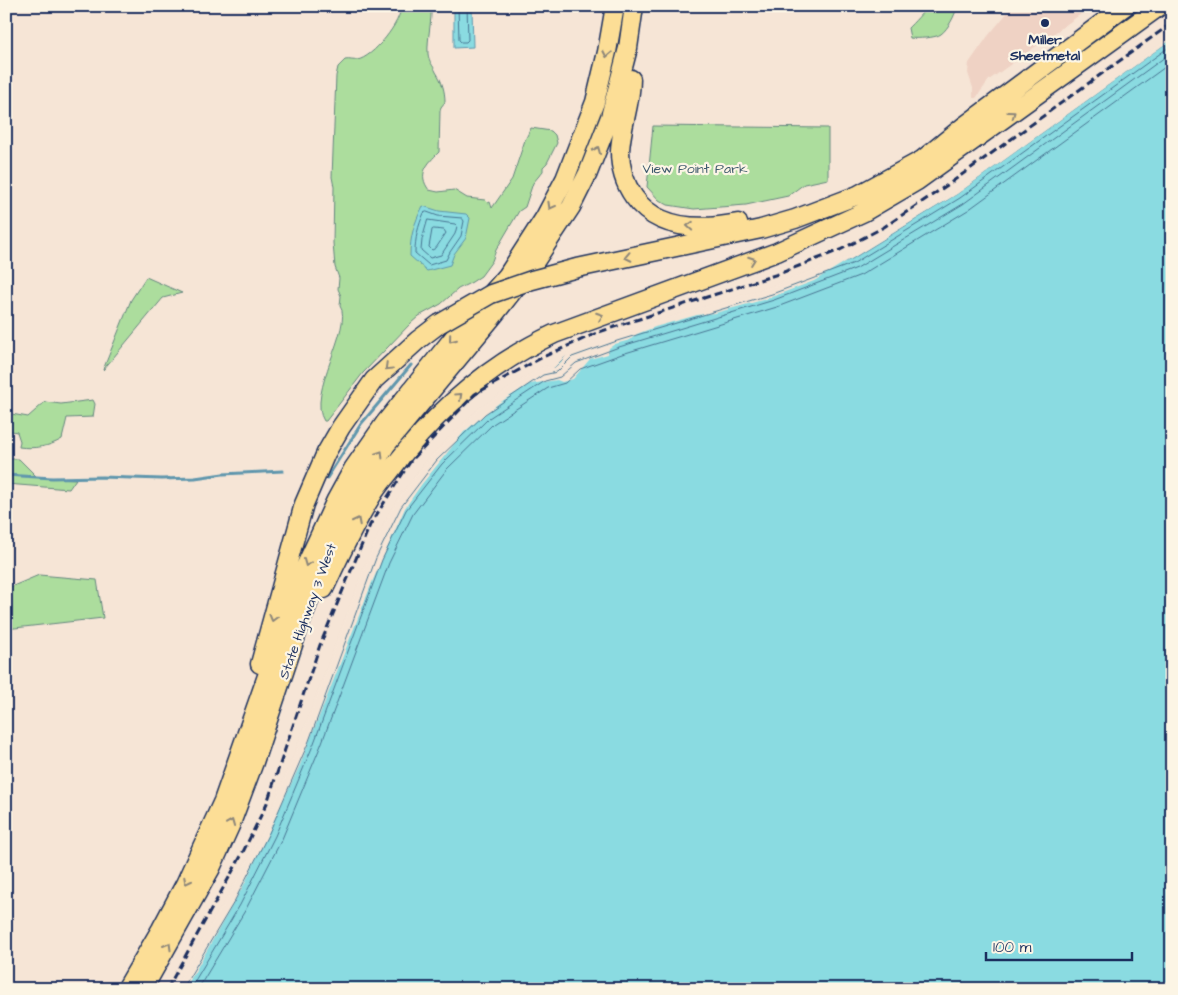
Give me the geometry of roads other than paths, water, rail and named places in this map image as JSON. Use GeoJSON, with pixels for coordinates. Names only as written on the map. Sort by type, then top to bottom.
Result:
{"type":"FeatureCollection","features":[{"type":"Feature","properties":{"kind":"highway","name":"State Highway 3 West"},"geometry":{"type":"LineString","coordinates":[[126,989],[177,899],[215,821],[306,565],[336,500],[353,469],[385,423],[459,331],[507,276],[545,217],[574,159],[602,78],[615,6]]}},
{"type":"Feature","properties":{"kind":"highway"},"geometry":{"type":"LineString","coordinates":[[634,6],[628,48],[631,82],[621,144],[622,171],[630,192],[647,213],[660,220],[675,224],[706,227],[723,226],[790,212],[852,188],[963,127]]}},
{"type":"Feature","properties":{"kind":"highway"},"geometry":{"type":"LineString","coordinates":[[215,821],[217,796],[251,695],[304,504],[314,478],[341,427],[374,380],[418,340],[439,324],[491,294],[532,280],[576,268],[761,229],[803,216],[858,194],[922,160],[963,127],[1125,6]]}},
{"type":"Feature","properties":{"kind":"highway"},"geometry":{"type":"LineString","coordinates":[[300,624],[318,602],[359,516],[374,492],[408,448],[434,420],[463,392],[488,372],[532,344],[576,324],[777,252],[864,212],[917,181],[1160,6]]}},
{"type":"Feature","properties":{"kind":"highway","name":"State Highway 3 West"},"geometry":{"type":"LineString","coordinates":[[143,989],[207,876],[230,826],[254,762],[300,624],[340,524],[355,495],[386,446],[530,269],[571,207],[588,173],[610,117],[628,48]]}},
{"type":"Feature","properties":{"kind":"water"},"geometry":{"type":"Polygon","coordinates":[[[454,8],[472,8],[473,47],[454,48],[454,8]]]}},
{"type":"Feature","properties":{"kind":"water"},"geometry":{"type":"Polygon","coordinates":[[[1172,39],[1172,989],[178,989],[230,899],[265,831],[397,504],[482,410],[554,368],[569,353],[771,290],[852,259],[957,194],[1172,39]]]}},
{"type":"Feature","properties":{"kind":"water"},"geometry":{"type":"Polygon","coordinates":[[[423,206],[439,211],[466,214],[470,218],[466,238],[454,254],[450,265],[427,271],[410,256],[413,230],[423,206]]]}},
{"type":"Feature","properties":{"kind":"waterway"},"geometry":{"type":"LineString","coordinates":[[327,478],[361,424],[411,365]]}},
{"type":"Feature","properties":{"kind":"waterway"},"geometry":{"type":"LineString","coordinates":[[6,475],[52,478],[162,479],[283,471]]}},
{"type":"Feature","properties":{"kind":"railway"},"geometry":{"type":"LineString","coordinates":[[167,989],[241,856],[267,803],[320,645],[370,525],[410,462],[475,394],[543,357],[599,332],[781,273],[840,250],[884,227],[949,184],[1172,23]]}},
{"type":"Feature","properties":{"kind":"place","name":"Miller Sheetmetal"},"geometry":{"type":"Point","coordinates":[1045,23]}},
{"type":"Feature","properties":{"kind":"park label","name":"View Point Park"},"geometry":{"type":"Point","coordinates":[695,168]}}]}
